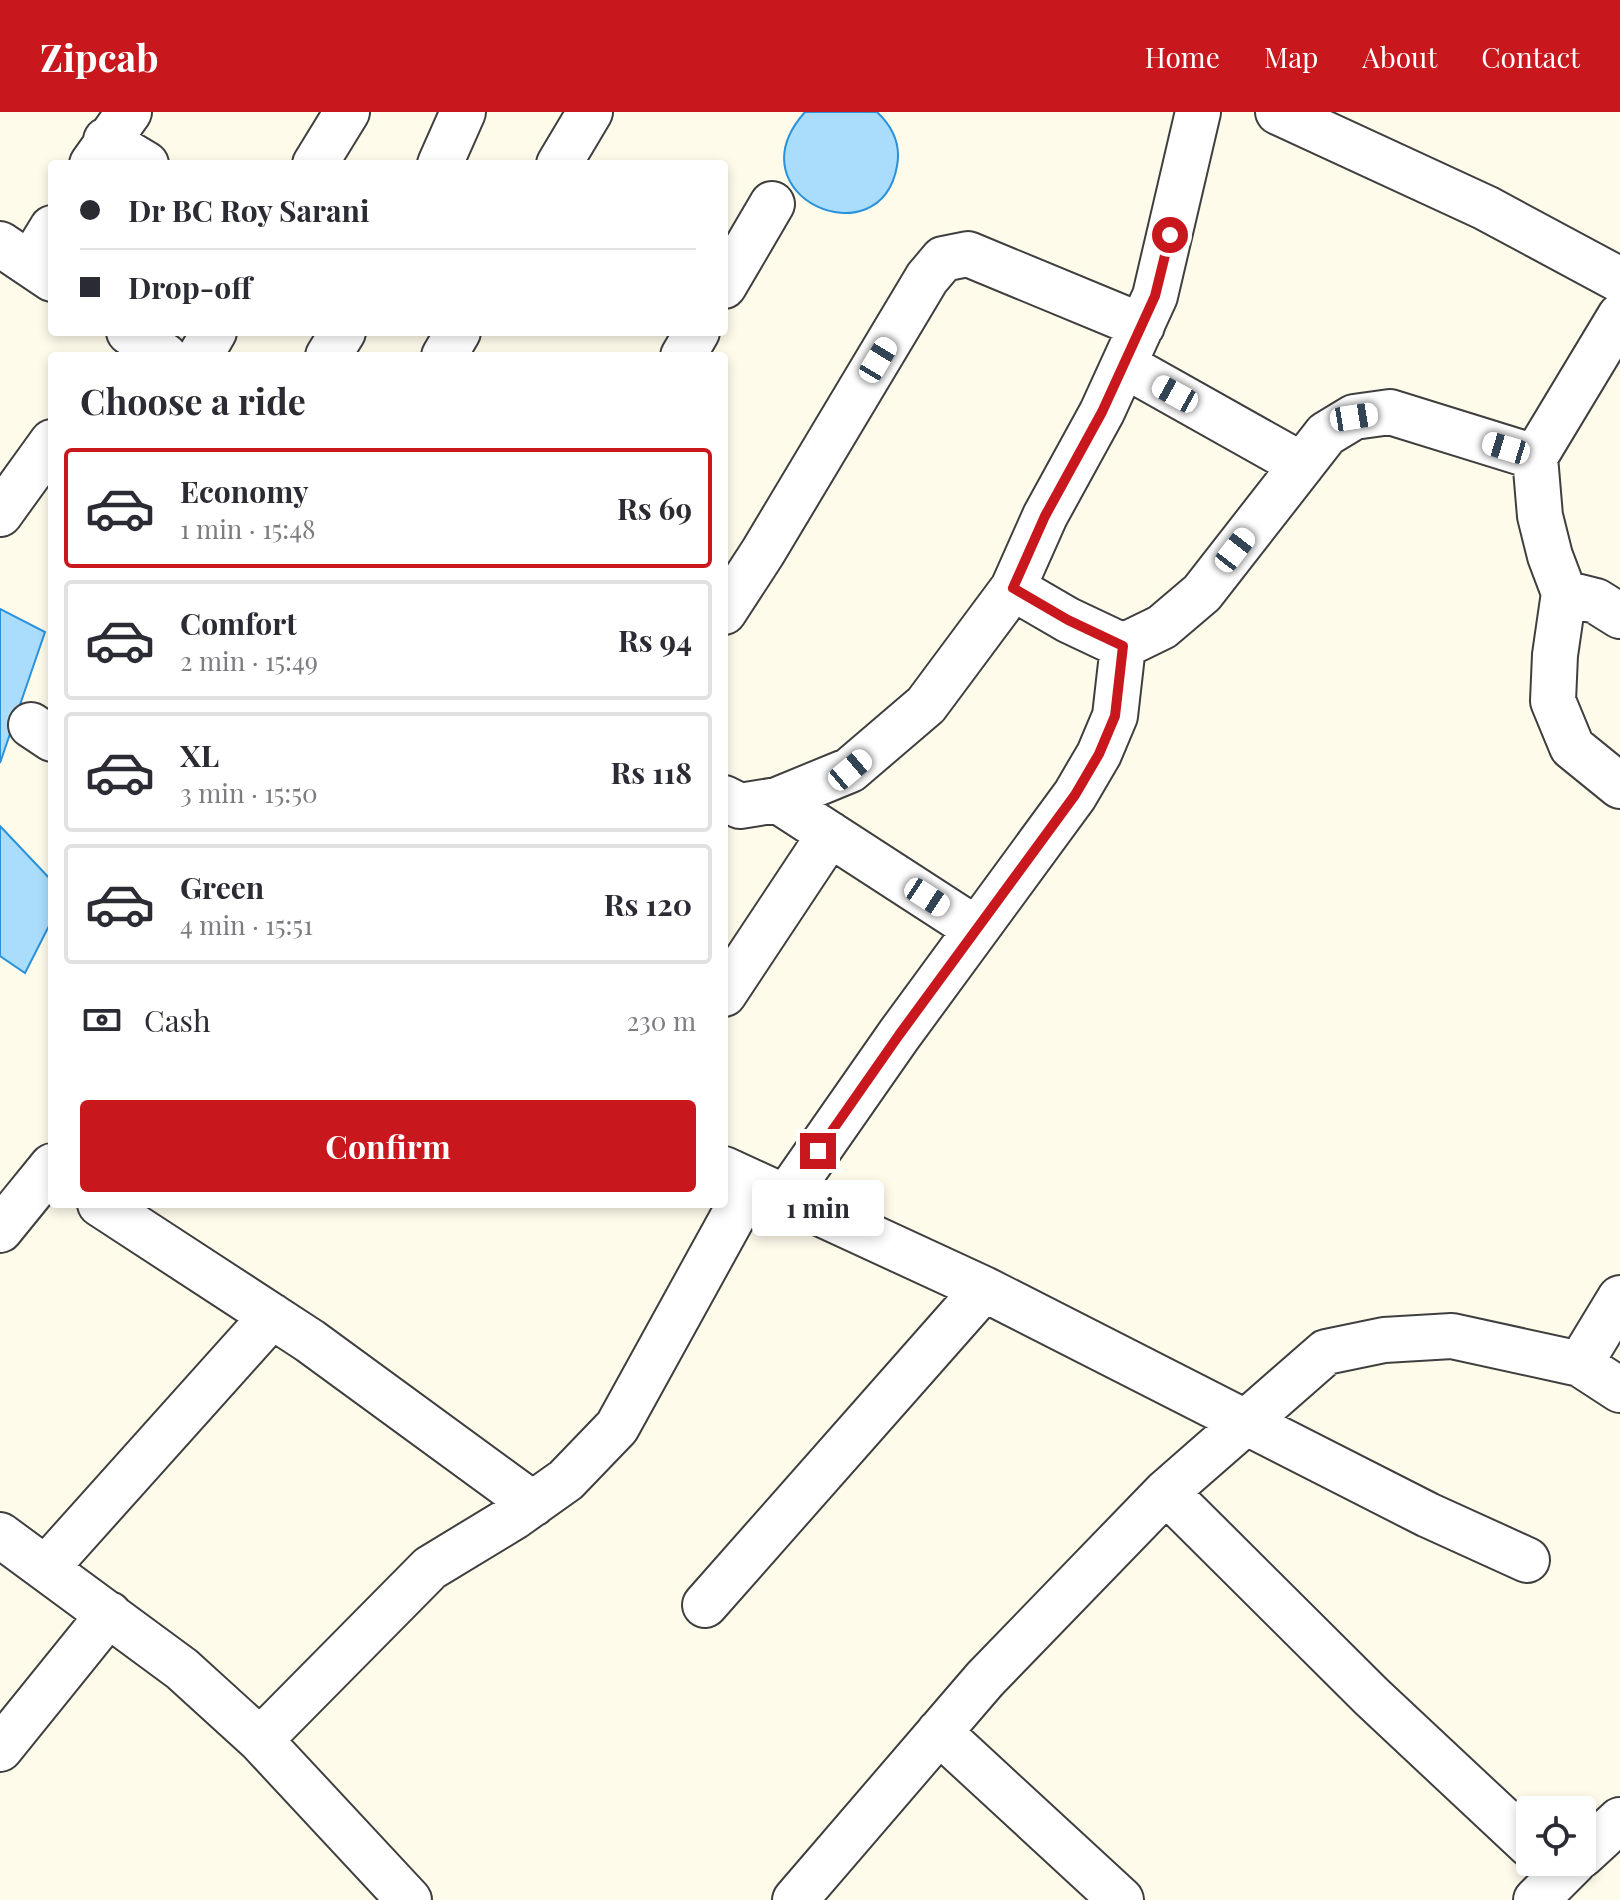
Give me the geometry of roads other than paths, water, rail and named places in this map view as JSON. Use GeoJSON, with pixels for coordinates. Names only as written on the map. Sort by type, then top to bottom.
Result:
{"type":"FeatureCollection","features":[{"type":"Feature","properties":{"kind":"street"},"geometry":{"type":"LineString","coordinates":[[317,160],[347,112]]}},
{"type":"Feature","properties":{"kind":"street"},"geometry":{"type":"LineString","coordinates":[[442,160],[463,112]]}},
{"type":"Feature","properties":{"kind":"street"},"geometry":{"type":"LineString","coordinates":[[561,160],[590,112]]}},
{"type":"Feature","properties":{"kind":"street"},"geometry":{"type":"LineString","coordinates":[[728,800],[740,806],[777,800],[850,770],[926,705],[1013,588],[1045,516],[1102,412],[1155,296],[1198,112]]}},
{"type":"Feature","properties":{"kind":"street"},"geometry":{"type":"LineString","coordinates":[[1278,112],[1486,208],[1620,280]]}},
{"type":"Feature","properties":{"kind":"street"},"geometry":{"type":"LineString","coordinates":[[109,139],[140,160]]}},
{"type":"Feature","properties":{"kind":"street"},"geometry":{"type":"LineString","coordinates":[[728,279],[772,204]]}},
{"type":"Feature","properties":{"kind":"street"},"geometry":{"type":"LineString","coordinates":[[728,606],[927,278],[943,259],[968,254],[1142,326]]}},
{"type":"Feature","properties":{"kind":"street"},"geometry":{"type":"LineString","coordinates":[[1620,316],[1535,457],[1540,516],[1564,593],[1555,655],[1553,701],[1572,747],[1620,786]]}},
{"type":"Feature","properties":{"kind":"street"},"geometry":{"type":"LineString","coordinates":[[132,336],[158,352]]}},
{"type":"Feature","properties":{"kind":"street"},"geometry":{"type":"LineString","coordinates":[[1124,365],[1302,465]]}},
{"type":"Feature","properties":{"kind":"street"},"geometry":{"type":"LineString","coordinates":[[1123,646],[1162,627],[1202,593],[1326,434],[1354,417],[1390,412],[1535,457]]}},
{"type":"Feature","properties":{"kind":"street"},"geometry":{"type":"LineString","coordinates":[[0,514],[48,448]]}},
{"type":"Feature","properties":{"kind":"street"},"geometry":{"type":"LineString","coordinates":[[1013,588],[1068,620],[1123,646]]}},
{"type":"Feature","properties":{"kind":"street"},"geometry":{"type":"LineString","coordinates":[[1564,593],[1596,601],[1620,616]]}},
{"type":"Feature","properties":{"kind":"street"},"geometry":{"type":"LineString","coordinates":[[260,1740],[430,1568],[566,1480],[617,1427],[754,1183],[976,929],[1075,795],[1099,754],[1115,716],[1123,646]]}},
{"type":"Feature","properties":{"kind":"street"},"geometry":{"type":"LineString","coordinates":[[777,800],[976,929]]}},
{"type":"Feature","properties":{"kind":"street"},"geometry":{"type":"LineString","coordinates":[[728,988],[830,834]]}},
{"type":"Feature","properties":{"kind":"street"},"geometry":{"type":"LineString","coordinates":[[0,1230],[48,1174]]}},
{"type":"Feature","properties":{"kind":"street"},"geometry":{"type":"LineString","coordinates":[[754,1183],[984,1289],[1428,1515],[1527,1560]]}},
{"type":"Feature","properties":{"kind":"street"},"geometry":{"type":"LineString","coordinates":[[106,1208],[310,1341],[533,1504]]}},
{"type":"Feature","properties":{"kind":"street"},"geometry":{"type":"LineString","coordinates":[[705,1605],[984,1289]]}},
{"type":"Feature","properties":{"kind":"street"},"geometry":{"type":"LineString","coordinates":[[1580,1364],[1620,1298]]}},
{"type":"Feature","properties":{"kind":"street"},"geometry":{"type":"LineString","coordinates":[[46,1568],[272,1316]]}},
{"type":"Feature","properties":{"kind":"street"},"geometry":{"type":"LineString","coordinates":[[795,1900],[985,1679],[1166,1492],[1326,1352],[1384,1340],[1452,1336],[1580,1364],[1620,1390]]}},
{"type":"Feature","properties":{"kind":"street"},"geometry":{"type":"LineString","coordinates":[[1166,1492],[1372,1697],[1516,1832]]}},
{"type":"Feature","properties":{"kind":"street"},"geometry":{"type":"LineString","coordinates":[[0,1535],[182,1669],[260,1740],[409,1900]]}},
{"type":"Feature","properties":{"kind":"street"},"geometry":{"type":"LineString","coordinates":[[0,1749],[109,1614]]}},
{"type":"Feature","properties":{"kind":"street"},"geometry":{"type":"LineString","coordinates":[[939,1732],[1121,1900]]}},
{"type":"Feature","properties":{"kind":"street"},"geometry":{"type":"LineString","coordinates":[[1596,1840],[1620,1820]]}},
{"type":"Feature","properties":{"kind":"water"},"geometry":{"type":"Polygon","coordinates":[[[805,112],[877,112],[883,118],[898,151],[897,166],[885,194],[865,209],[841,213],[816,206],[797,191],[785,169],[787,142],[805,112]]]}},
{"type":"Feature","properties":{"kind":"water"},"geometry":{"type":"Polygon","coordinates":[[[0,609],[45,632],[0,763],[0,609]]]}},
{"type":"Feature","properties":{"kind":"water"},"geometry":{"type":"Polygon","coordinates":[[[0,826],[48,877],[48,928],[25,973],[0,956],[0,826]]]}}]}
